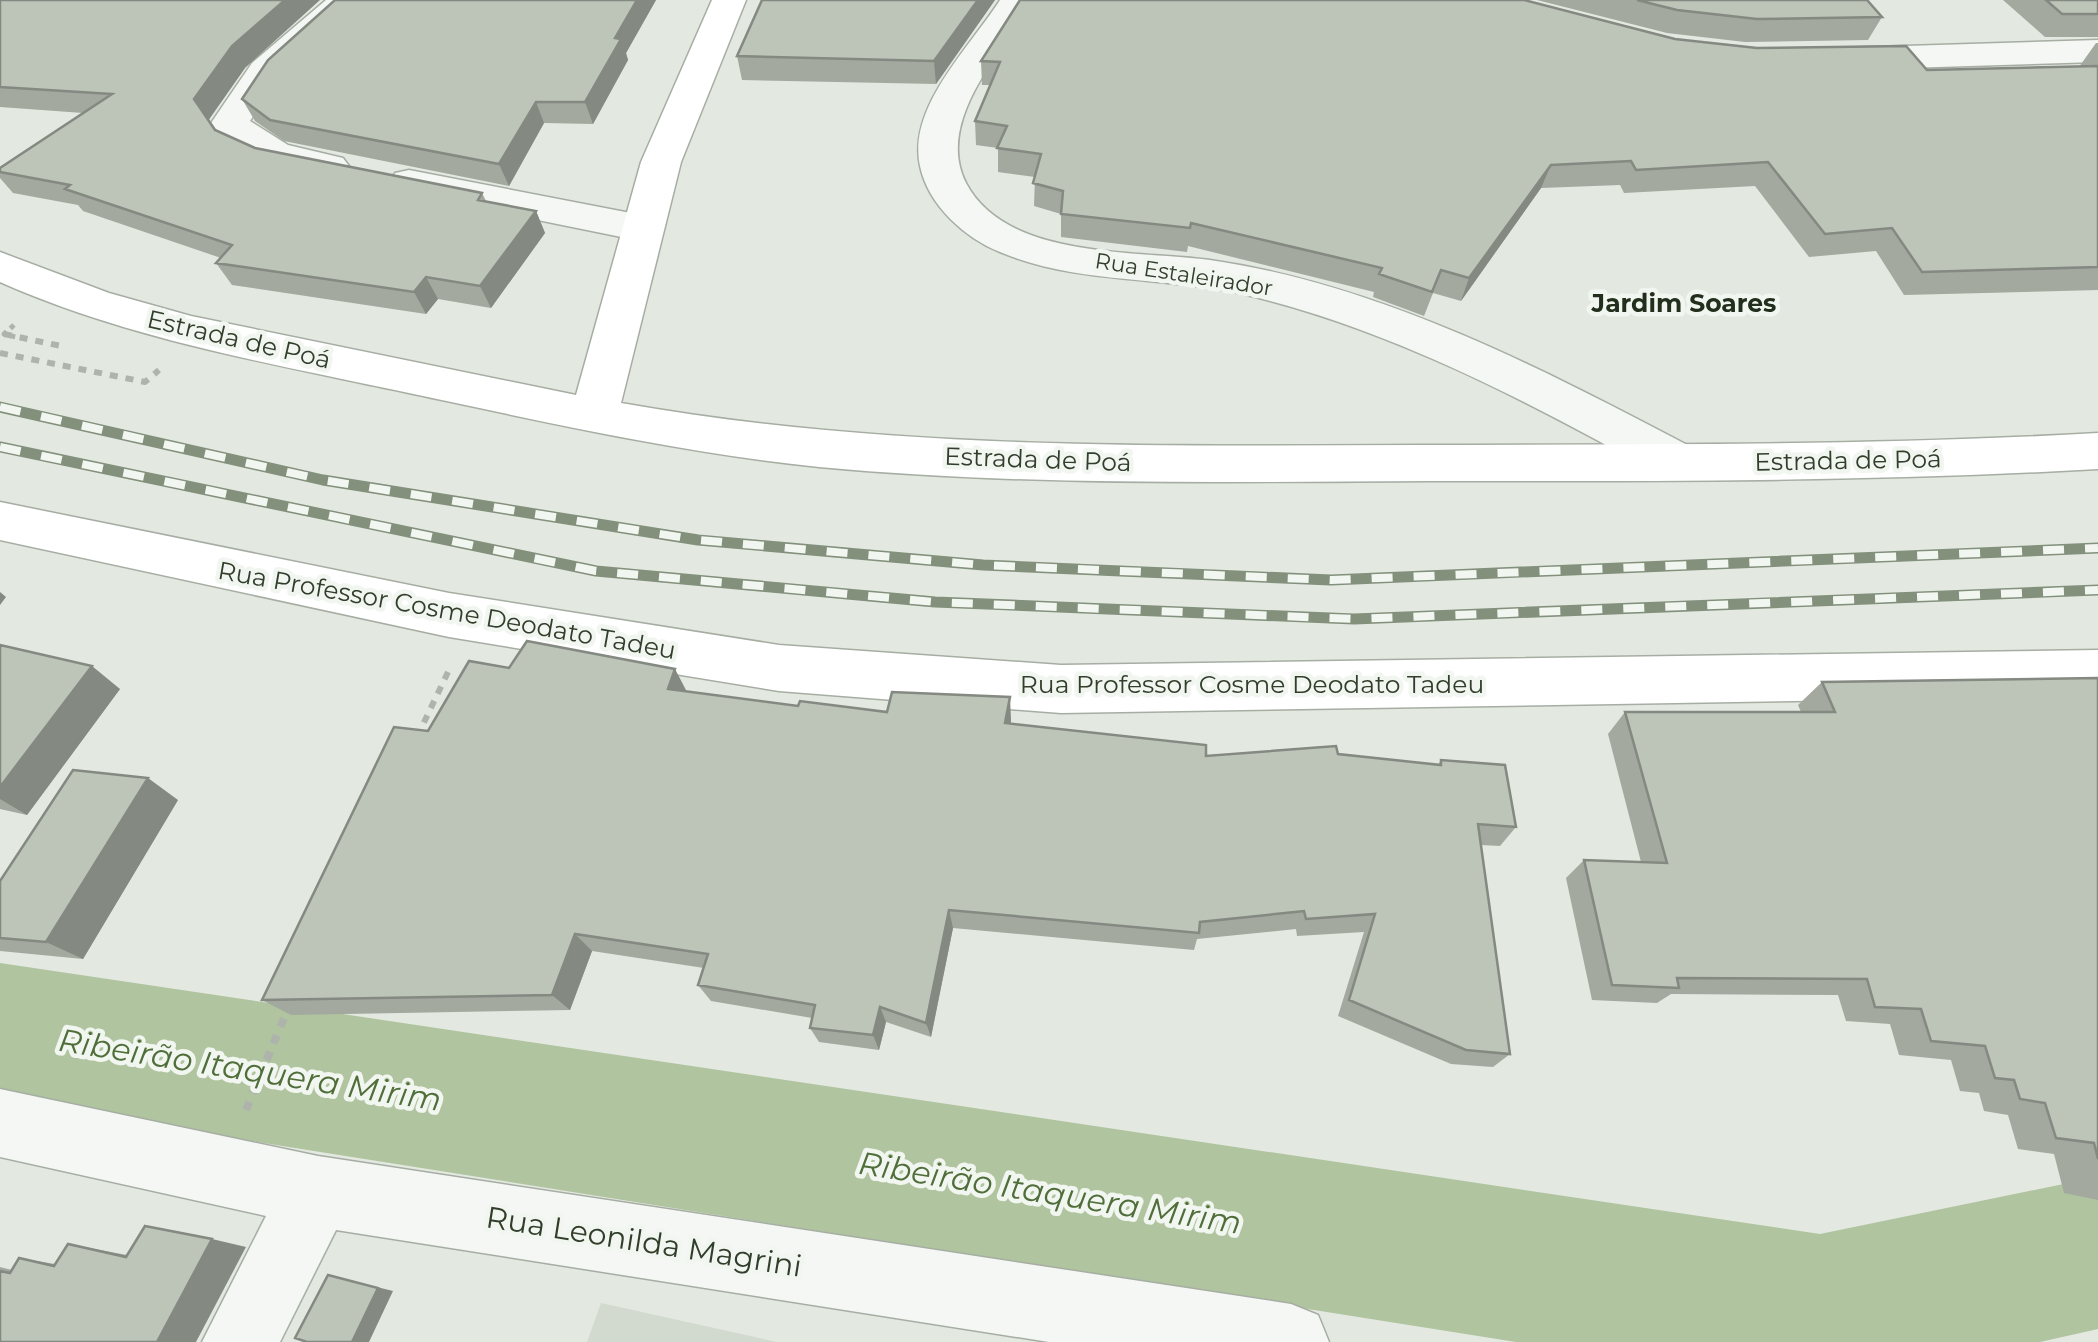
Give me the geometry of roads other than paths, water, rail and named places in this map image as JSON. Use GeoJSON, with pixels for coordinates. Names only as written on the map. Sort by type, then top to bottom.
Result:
{"type":"FeatureCollection","features":[{"type":"Feature","properties":{"kind":"main road"},"geometry":{"type":"LineString","coordinates":[[594,416],[661,162],[729,0]]}},
{"type":"Feature","properties":{"kind":"main road","name":"Estrada de Poá"},"geometry":{"type":"LineString","coordinates":[[0,266],[52,290],[212,336],[594,416],[818,448],[1145,463],[1678,462],[1961,458],[2098,450]]}},
{"type":"Feature","properties":{"kind":"main road","name":"Rua Professor Cosme Deodato Tadeu"},"geometry":{"type":"LineString","coordinates":[[0,521],[229,572],[473,619],[779,668],[1061,689],[2098,674]]}},
{"type":"Feature","properties":{"kind":"street"},"geometry":{"type":"LineString","coordinates":[[347,0],[259,77],[238,102],[230,123],[246,142],[270,154],[641,228]]}},
{"type":"Feature","properties":{"kind":"street","name":"Rua Estaleirador"},"geometry":{"type":"LineString","coordinates":[[1017,0],[980,52],[938,136],[939,166],[954,196],[975,222],[1015,244],[1070,257],[1235,278],[1319,300],[1422,338],[1571,405],[1678,462]]}},
{"type":"Feature","properties":{"kind":"street"},"geometry":{"type":"LineString","coordinates":[[1812,59],[2098,52]]}},
{"type":"Feature","properties":{"kind":"street","name":"Rua Leonilda Magrini"},"geometry":{"type":"LineString","coordinates":[[0,1123],[318,1192],[1292,1342]]}},
{"type":"Feature","properties":{"kind":"street"},"geometry":{"type":"LineString","coordinates":[[240,1342],[318,1192]]}},
{"type":"Feature","properties":{"kind":"waterway","name":"Ribeirão Itaquera Mirim"},"geometry":{"type":"LineString","coordinates":[[0,1032],[1820,1312],[2098,1253]]}},
{"type":"Feature","properties":{"kind":"railway"},"geometry":{"type":"LineString","coordinates":[[0,407],[323,480],[698,540],[983,565],[1331,580],[2098,548]]}},
{"type":"Feature","properties":{"kind":"railway"},"geometry":{"type":"LineString","coordinates":[[0,447],[596,571],[935,602],[1354,619],[2098,590]]}},
{"type":"Feature","properties":{"kind":"district","name":"Jardim Soares"},"geometry":{"type":"Point","coordinates":[1684,303]}}]}
